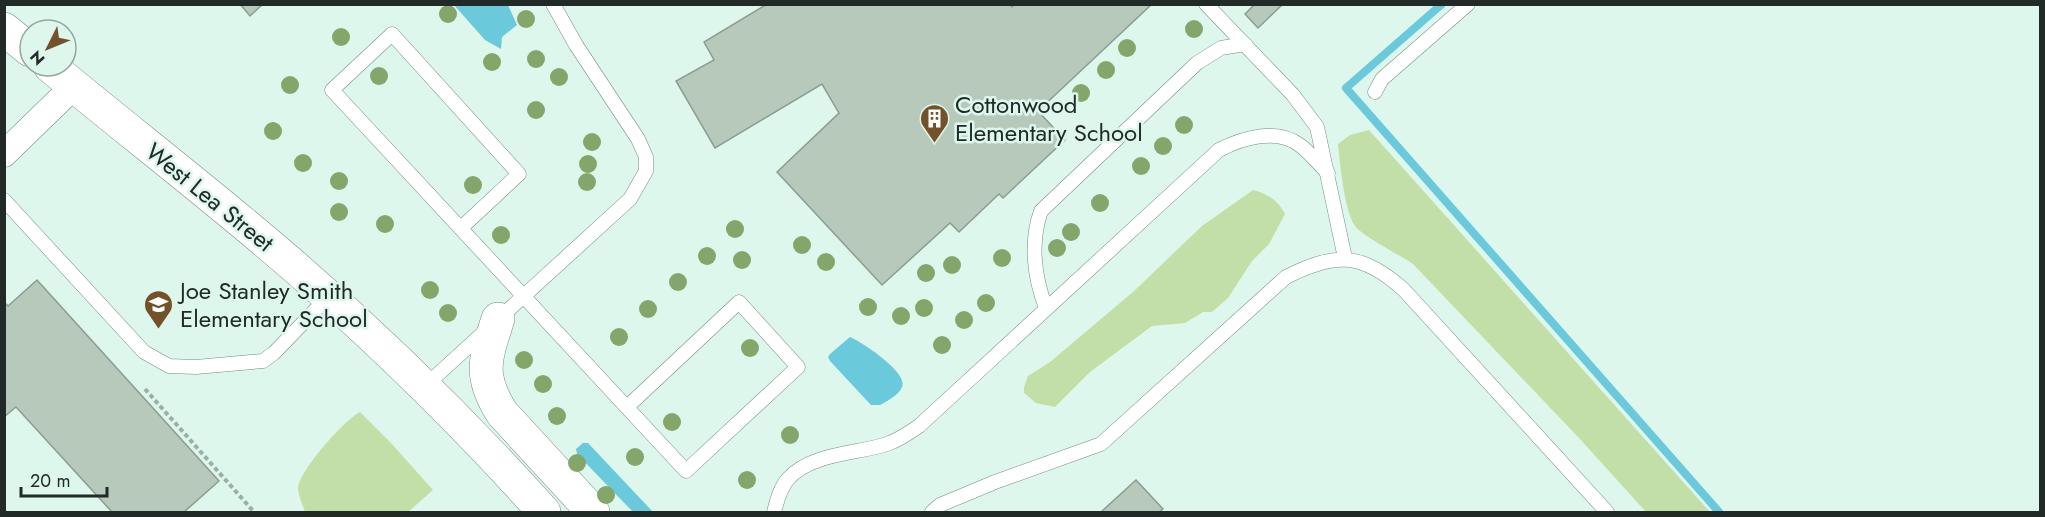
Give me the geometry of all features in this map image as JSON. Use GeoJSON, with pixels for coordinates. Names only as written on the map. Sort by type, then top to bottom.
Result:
{"type":"FeatureCollection","features":[{"type":"Feature","properties":{"kind":"main road"},"geometry":{"type":"LineString","coordinates":[[4,29],[18,40]]}},
{"type":"Feature","properties":{"kind":"main road","name":"West Lea Street"},"geometry":{"type":"LineString","coordinates":[[64,78],[261,238],[328,297],[424,387],[544,513]]}},
{"type":"Feature","properties":{"kind":"main road"},"geometry":{"type":"LineString","coordinates":[[498,319],[486,357],[486,381],[494,400],[502,413],[594,513]]}},
{"type":"Feature","properties":{"kind":"street"},"geometry":{"type":"LineString","coordinates":[[4,154],[61,78]]}},
{"type":"Feature","properties":{"kind":"lane"},"geometry":{"type":"LineString","coordinates":[[424,387],[630,199],[646,171],[646,157],[638,139],[576,45],[553,4]]}},
{"type":"Feature","properties":{"kind":"lane"},"geometry":{"type":"LineString","coordinates":[[1206,4],[1293,95],[1317,127],[1345,258]]}},
{"type":"Feature","properties":{"kind":"lane"},"geometry":{"type":"LineString","coordinates":[[1375,92],[1382,79],[1468,4]]}},
{"type":"Feature","properties":{"kind":"lane"},"geometry":{"type":"LineString","coordinates":[[461,228],[519,174],[392,34],[332,90],[686,471],[798,367],[739,302],[627,406]]}},
{"type":"Feature","properties":{"kind":"lane"},"geometry":{"type":"LineString","coordinates":[[1046,308],[1038,287],[1035,263],[1035,228],[1041,211],[1197,63],[1221,48],[1245,44]]}},
{"type":"Feature","properties":{"kind":"lane"},"geometry":{"type":"LineString","coordinates":[[774,513],[779,495],[789,479],[805,466],[854,450],[887,444],[905,436],[919,426],[1198,166],[1219,150],[1238,140],[1257,136],[1281,138],[1299,144],[1328,173]]}},
{"type":"Feature","properties":{"kind":"lane"},"geometry":{"type":"LineString","coordinates":[[4,200],[144,352],[169,366],[196,367],[262,361],[273,353],[328,297]]}},
{"type":"Feature","properties":{"kind":"lane"},"geometry":{"type":"LineString","coordinates":[[932,513],[940,505],[995,482],[1101,444],[1286,277],[1329,259],[1345,258],[1375,267],[1404,290],[1607,513]]}},
{"type":"Feature","properties":{"kind":"path"},"geometry":{"type":"LineString","coordinates":[[145,389],[254,513]]}},
{"type":"Feature","properties":{"kind":"green space"},"geometry":{"type":"Polygon","coordinates":[[[1369,130],[1710,512],[1646,512],[1579,438],[1413,264],[1373,240],[1355,226],[1345,198],[1338,144],[1350,135],[1369,130]]]}},
{"type":"Feature","properties":{"kind":"green space"},"geometry":{"type":"Polygon","coordinates":[[[1253,190],[1272,198],[1285,214],[1269,244],[1252,261],[1228,298],[1212,312],[1203,312],[1185,323],[1152,326],[1090,372],[1055,407],[1036,403],[1024,393],[1028,376],[1050,362],[1133,292],[1202,226],[1253,190]]]}},
{"type":"Feature","properties":{"kind":"green space"},"geometry":{"type":"Polygon","coordinates":[[[360,412],[433,490],[408,512],[305,512],[298,489],[305,471],[333,435],[360,412]]]}},
{"type":"Feature","properties":{"kind":"water"},"geometry":{"type":"Polygon","coordinates":[[[454,5],[508,5],[517,25],[502,37],[501,49],[485,40],[454,5]]]}},
{"type":"Feature","properties":{"kind":"water"},"geometry":{"type":"Polygon","coordinates":[[[850,337],[883,359],[899,374],[902,387],[893,398],[880,405],[871,405],[830,361],[828,357],[830,354],[850,337]]]}},
{"type":"Feature","properties":{"kind":"water"},"geometry":{"type":"Polygon","coordinates":[[[583,443],[588,443],[653,512],[633,512],[577,454],[576,449],[583,443]]]}},
{"type":"Feature","properties":{"kind":"building"},"geometry":{"type":"Polygon","coordinates":[[[240,4],[263,4],[250,16],[240,4]]]}},
{"type":"Feature","properties":{"kind":"building","name":"Cottonwood Elementary School"},"geometry":{"type":"Polygon","coordinates":[[[767,4],[1010,4],[1012,7],[1014,4],[1152,4],[1038,111],[1065,140],[1003,198],[999,194],[959,232],[950,223],[882,285],[777,172],[839,113],[822,84],[715,148],[676,81],[714,60],[704,42],[767,4]]]}},
{"type":"Feature","properties":{"kind":"building"},"geometry":{"type":"Polygon","coordinates":[[[1255,4],[1283,4],[1258,28],[1245,14],[1255,4]]]}},
{"type":"Feature","properties":{"kind":"building"},"geometry":{"type":"Polygon","coordinates":[[[37,280],[219,481],[184,512],[112,512],[16,407],[4,417],[4,302],[8,306],[37,280]]]}},
{"type":"Feature","properties":{"kind":"building"},"geometry":{"type":"Polygon","coordinates":[[[1136,480],[1163,509],[1159,512],[1101,512],[1136,480]]]}},
{"type":"Feature","properties":{"kind":"waterway"},"geometry":{"type":"LineString","coordinates":[[1442,4],[1346,88],[1719,512]]}},
{"type":"Feature","properties":{"kind":"place","name":"Cottonwood Elementary School"},"geometry":{"type":"Point","coordinates":[934,144]}},
{"type":"Feature","properties":{"kind":"place","name":"Joe Stanley Smith Elementary School"},"geometry":{"type":"Point","coordinates":[159,330]}}]}
